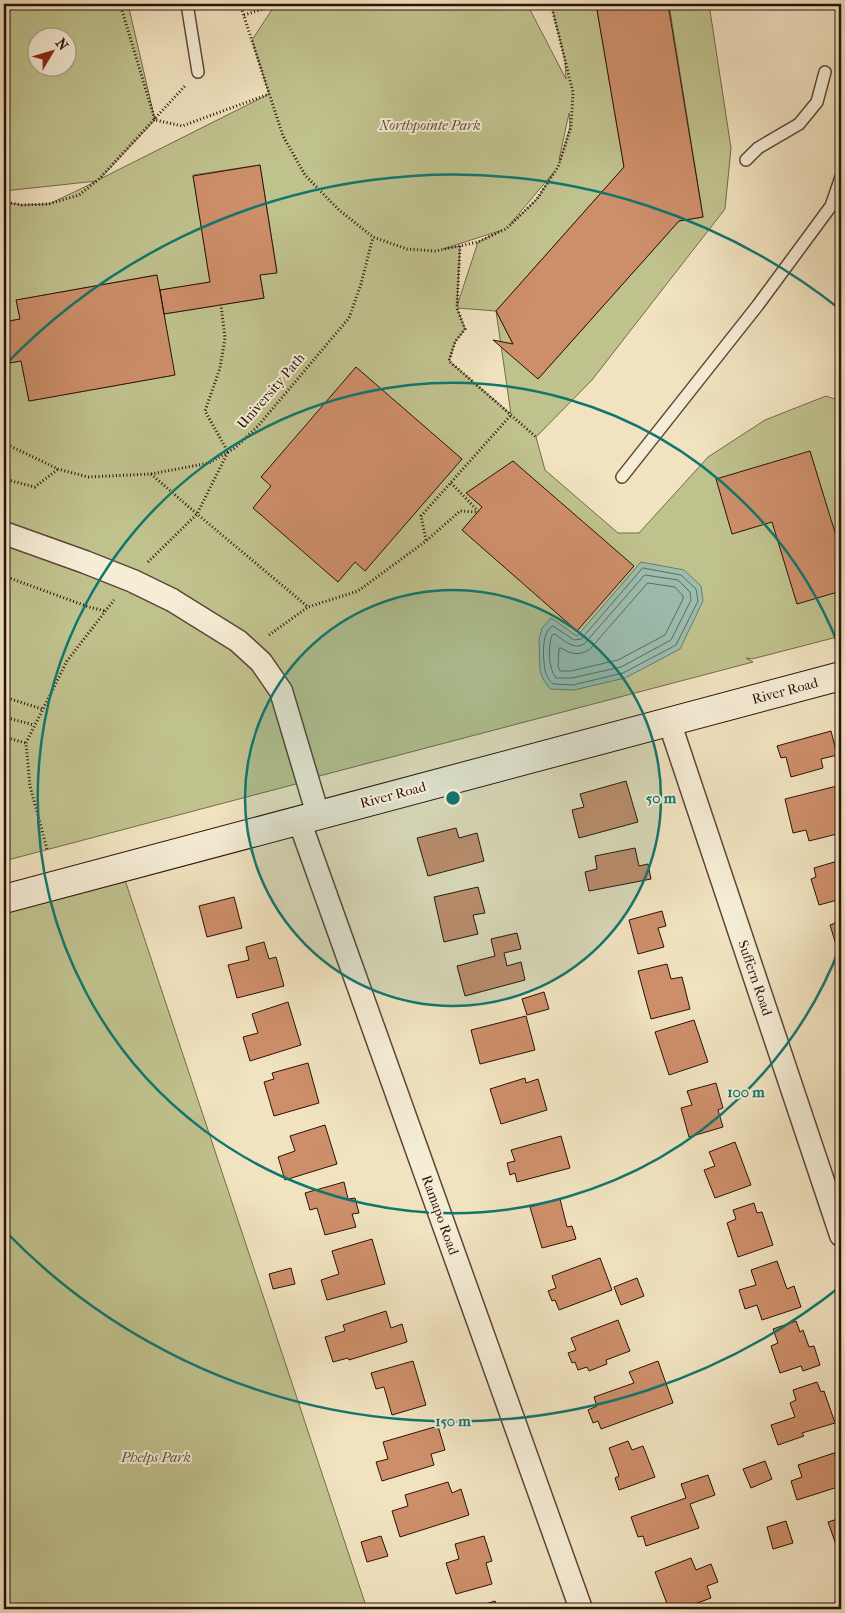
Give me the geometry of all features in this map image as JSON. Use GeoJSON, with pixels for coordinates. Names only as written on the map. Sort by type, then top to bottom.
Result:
{"type":"FeatureCollection","features":[{"type":"Feature","properties":{"kind":"main road","name":"River Road"},"geometry":{"type":"LineString","coordinates":[[4,899],[841,676]]}},
{"type":"Feature","properties":{"kind":"street","name":"Ramapo Road"},"geometry":{"type":"LineString","coordinates":[[4,533],[134,581],[172,600],[238,641],[261,662],[281,691],[309,818],[581,1609]]}},
{"type":"Feature","properties":{"kind":"street","name":"Suffern Road"},"geometry":{"type":"LineString","coordinates":[[669,721],[841,1235]]}},
{"type":"Feature","properties":{"kind":"lane"},"geometry":{"type":"LineString","coordinates":[[187,4],[198,72]]}},
{"type":"Feature","properties":{"kind":"lane"},"geometry":{"type":"LineString","coordinates":[[746,160],[758,148],[799,124],[817,102],[825,72]]}},
{"type":"Feature","properties":{"kind":"lane"},"geometry":{"type":"LineString","coordinates":[[622,477],[758,305],[831,206],[841,177]]}},
{"type":"Feature","properties":{"kind":"path"},"geometry":{"type":"LineString","coordinates":[[120,4],[155,120]]}},
{"type":"Feature","properties":{"kind":"path"},"geometry":{"type":"LineString","coordinates":[[240,4],[283,136],[305,175],[339,210],[373,237],[407,249],[436,251],[478,242],[506,228],[537,199],[558,167],[570,127],[573,92],[550,4]]}},
{"type":"Feature","properties":{"kind":"path"},"geometry":{"type":"LineString","coordinates":[[244,15],[280,4]]}},
{"type":"Feature","properties":{"kind":"path"},"geometry":{"type":"LineString","coordinates":[[4,202],[22,205],[49,204],[79,195],[98,180],[198,72]]}},
{"type":"Feature","properties":{"kind":"path"},"geometry":{"type":"LineString","coordinates":[[155,120],[182,126],[270,94]]}},
{"type":"Feature","properties":{"kind":"path","name":"University Path"},"geometry":{"type":"LineString","coordinates":[[4,443],[58,469],[88,478],[151,474],[209,463],[235,448],[258,426],[349,318],[361,284],[373,237]]}},
{"type":"Feature","properties":{"kind":"path"},"geometry":{"type":"LineString","coordinates":[[460,246],[457,308],[465,329],[455,342],[449,361],[536,437]]}},
{"type":"Feature","properties":{"kind":"path"},"geometry":{"type":"LineString","coordinates":[[426,541],[421,516],[511,415]]}},
{"type":"Feature","properties":{"kind":"path"},"geometry":{"type":"LineString","coordinates":[[4,479],[35,487],[58,469]]}},
{"type":"Feature","properties":{"kind":"path"},"geometry":{"type":"LineString","coordinates":[[151,474],[308,607]]}},
{"type":"Feature","properties":{"kind":"path"},"geometry":{"type":"LineString","coordinates":[[264,639],[308,607],[358,591],[426,541],[460,511],[478,512],[451,483]]}},
{"type":"Feature","properties":{"kind":"path"},"geometry":{"type":"LineString","coordinates":[[4,576],[105,611]]}},
{"type":"Feature","properties":{"kind":"path"},"geometry":{"type":"LineString","coordinates":[[4,697],[42,709]]}},
{"type":"Feature","properties":{"kind":"path"},"geometry":{"type":"LineString","coordinates":[[4,716],[34,725]]}},
{"type":"Feature","properties":{"kind":"path"},"geometry":{"type":"LineString","coordinates":[[4,736],[26,743]]}},
{"type":"Feature","properties":{"kind":"green space","name":"Northpointe Park"},"geometry":{"type":"Polygon","coordinates":[[[4,4],[128,4],[155,120],[100,179],[269,94],[252,40],[275,5],[527,4],[566,79],[565,60],[551,4],[596,4],[624,167],[496,311],[513,344],[538,379],[679,221],[703,217],[669,4],[709,4],[731,148],[725,209],[592,380],[536,437],[545,470],[618,533],[639,533],[708,457],[765,420],[826,396],[841,401],[841,636],[752,659],[746,658],[753,662],[4,861],[4,331],[9,363],[21,361],[29,401],[174,375],[164,314],[264,298],[260,275],[277,272],[260,165],[193,175],[210,282],[160,290],[156,275],[17,300],[20,319],[4,322],[4,202],[22,205],[49,204],[97,181],[4,191],[4,4]],[[569,113],[559,160],[560,161],[570,127],[569,113]],[[554,172],[511,223],[511,224],[537,199],[554,172]],[[502,230],[443,249],[460,246],[457,306],[478,242],[502,230]],[[457,308],[465,329],[455,342],[449,361],[511,414],[496,311],[457,308]]]}},
{"type":"Feature","properties":{"kind":"green space","name":"Phelps Park"},"geometry":{"type":"Polygon","coordinates":[[[121,868],[367,1609],[4,1609],[4,899],[121,868]]]}},
{"type":"Feature","properties":{"kind":"water"},"geometry":{"type":"Polygon","coordinates":[[[641,562],[684,570],[701,586],[703,601],[680,649],[625,678],[574,690],[550,689],[543,679],[540,670],[539,640],[542,628],[551,618],[577,636],[641,562]]]}},
{"type":"Feature","properties":{"kind":"building"},"geometry":{"type":"Polygon","coordinates":[[[596,4],[668,4],[703,217],[679,221],[538,379],[493,340],[513,344],[496,311],[624,167],[596,4]]]}},
{"type":"Feature","properties":{"kind":"building"},"geometry":{"type":"Polygon","coordinates":[[[260,165],[277,273],[260,275],[264,298],[164,314],[160,290],[210,282],[193,176],[260,165]]]}},
{"type":"Feature","properties":{"kind":"building"},"geometry":{"type":"Polygon","coordinates":[[[157,275],[175,375],[29,401],[21,361],[10,363],[4,331],[4,322],[20,319],[16,300],[157,275]]]}},
{"type":"Feature","properties":{"kind":"building"},"geometry":{"type":"Polygon","coordinates":[[[356,367],[462,459],[365,571],[355,562],[338,582],[253,508],[271,486],[261,477],[356,367]]]}},
{"type":"Feature","properties":{"kind":"building"},"geometry":{"type":"Polygon","coordinates":[[[810,451],[841,552],[841,591],[797,604],[772,522],[732,534],[716,479],[810,451]]]}},
{"type":"Feature","properties":{"kind":"building"},"geometry":{"type":"Polygon","coordinates":[[[513,461],[634,566],[577,631],[462,530],[482,507],[466,493],[513,461]]]}},
{"type":"Feature","properties":{"kind":"building"},"geometry":{"type":"Polygon","coordinates":[[[831,731],[837,755],[821,759],[823,768],[791,777],[786,757],[781,758],[777,746],[831,731]]]}},
{"type":"Feature","properties":{"kind":"building"},"geometry":{"type":"Polygon","coordinates":[[[626,781],[638,822],[579,838],[572,810],[584,807],[580,794],[626,781]]]}},
{"type":"Feature","properties":{"kind":"building"},"geometry":{"type":"Polygon","coordinates":[[[841,785],[841,833],[809,841],[806,830],[793,833],[785,799],[841,785]]]}},
{"type":"Feature","properties":{"kind":"building"},"geometry":{"type":"Polygon","coordinates":[[[456,828],[459,838],[477,833],[484,861],[428,876],[417,838],[456,828]]]}},
{"type":"Feature","properties":{"kind":"building"},"geometry":{"type":"Polygon","coordinates":[[[635,848],[639,866],[648,864],[651,879],[589,891],[585,872],[597,869],[595,856],[635,848]]]}},
{"type":"Feature","properties":{"kind":"building"},"geometry":{"type":"Polygon","coordinates":[[[841,860],[841,899],[819,905],[811,879],[816,877],[814,868],[841,860]]]}},
{"type":"Feature","properties":{"kind":"building"},"geometry":{"type":"Polygon","coordinates":[[[478,887],[485,913],[473,915],[478,934],[444,942],[434,897],[478,887]]]}},
{"type":"Feature","properties":{"kind":"building"},"geometry":{"type":"Polygon","coordinates":[[[234,897],[242,928],[207,937],[199,906],[234,897]]]}},
{"type":"Feature","properties":{"kind":"building"},"geometry":{"type":"Polygon","coordinates":[[[662,911],[666,926],[658,928],[664,947],[638,954],[629,920],[662,911]]]}},
{"type":"Feature","properties":{"kind":"building"},"geometry":{"type":"Polygon","coordinates":[[[841,921],[841,961],[830,925],[841,921]]]}},
{"type":"Feature","properties":{"kind":"building"},"geometry":{"type":"Polygon","coordinates":[[[517,933],[521,949],[504,953],[507,966],[521,962],[525,980],[465,996],[457,966],[495,956],[491,939],[517,933]]]}},
{"type":"Feature","properties":{"kind":"building"},"geometry":{"type":"Polygon","coordinates":[[[264,942],[269,959],[276,957],[284,986],[237,998],[228,965],[249,960],[246,947],[264,942]]]}},
{"type":"Feature","properties":{"kind":"building"},"geometry":{"type":"Polygon","coordinates":[[[667,964],[671,979],[682,977],[690,1009],[651,1019],[638,971],[667,964]]]}},
{"type":"Feature","properties":{"kind":"building"},"geometry":{"type":"Polygon","coordinates":[[[544,992],[549,1009],[527,1015],[522,999],[544,992]]]}},
{"type":"Feature","properties":{"kind":"building"},"geometry":{"type":"Polygon","coordinates":[[[288,1002],[301,1045],[250,1061],[243,1037],[258,1033],[252,1014],[288,1002]]]}},
{"type":"Feature","properties":{"kind":"building"},"geometry":{"type":"Polygon","coordinates":[[[526,1016],[535,1050],[480,1064],[471,1030],[526,1016]]]}},
{"type":"Feature","properties":{"kind":"building"},"geometry":{"type":"Polygon","coordinates":[[[694,1020],[708,1062],[669,1075],[655,1032],[694,1020]]]}},
{"type":"Feature","properties":{"kind":"building"},"geometry":{"type":"Polygon","coordinates":[[[308,1063],[319,1103],[274,1116],[264,1082],[274,1079],[272,1073],[308,1063]]]}},
{"type":"Feature","properties":{"kind":"building"},"geometry":{"type":"Polygon","coordinates":[[[525,1078],[526,1083],[538,1079],[547,1110],[501,1124],[490,1089],[525,1078]]]}},
{"type":"Feature","properties":{"kind":"building"},"geometry":{"type":"Polygon","coordinates":[[[716,1083],[723,1108],[718,1110],[723,1127],[689,1137],[681,1108],[692,1105],[687,1091],[716,1083]]]}},
{"type":"Feature","properties":{"kind":"building"},"geometry":{"type":"Polygon","coordinates":[[[325,1125],[337,1164],[285,1180],[278,1157],[295,1151],[290,1136],[325,1125]]]}},
{"type":"Feature","properties":{"kind":"building"},"geometry":{"type":"Polygon","coordinates":[[[561,1136],[570,1168],[517,1182],[515,1173],[510,1175],[507,1163],[515,1161],[511,1150],[561,1136]]]}},
{"type":"Feature","properties":{"kind":"building"},"geometry":{"type":"Polygon","coordinates":[[[735,1142],[751,1185],[715,1198],[704,1170],[715,1166],[709,1152],[735,1142]]]}},
{"type":"Feature","properties":{"kind":"building"},"geometry":{"type":"Polygon","coordinates":[[[344,1182],[348,1199],[355,1198],[359,1213],[352,1214],[356,1227],[325,1235],[317,1208],[310,1210],[305,1193],[344,1182]]]}},
{"type":"Feature","properties":{"kind":"building"},"geometry":{"type":"Polygon","coordinates":[[[560,1199],[567,1227],[572,1226],[576,1239],[542,1248],[530,1207],[560,1199]]]}},
{"type":"Feature","properties":{"kind":"building"},"geometry":{"type":"Polygon","coordinates":[[[754,1203],[757,1213],[762,1212],[773,1245],[738,1257],[727,1223],[736,1219],[733,1210],[754,1203]]]}},
{"type":"Feature","properties":{"kind":"building"},"geometry":{"type":"Polygon","coordinates":[[[372,1239],[385,1284],[327,1300],[321,1280],[339,1274],[332,1251],[372,1239]]]}},
{"type":"Feature","properties":{"kind":"building"},"geometry":{"type":"Polygon","coordinates":[[[600,1258],[612,1290],[559,1310],[555,1300],[552,1301],[548,1291],[556,1288],[552,1276],[600,1258]]]}},
{"type":"Feature","properties":{"kind":"building"},"geometry":{"type":"Polygon","coordinates":[[[777,1261],[787,1289],[794,1286],[801,1307],[762,1320],[757,1305],[745,1309],[739,1290],[756,1285],[751,1270],[777,1261]]]}},
{"type":"Feature","properties":{"kind":"building"},"geometry":{"type":"Polygon","coordinates":[[[291,1268],[295,1284],[273,1289],[269,1274],[291,1268]]]}},
{"type":"Feature","properties":{"kind":"building"},"geometry":{"type":"Polygon","coordinates":[[[637,1278],[644,1296],[621,1305],[614,1287],[637,1278]]]}},
{"type":"Feature","properties":{"kind":"building"},"geometry":{"type":"Polygon","coordinates":[[[386,1311],[391,1328],[402,1324],[407,1342],[349,1360],[348,1358],[333,1362],[325,1337],[345,1331],[343,1325],[386,1311]]]}},
{"type":"Feature","properties":{"kind":"building"},"geometry":{"type":"Polygon","coordinates":[[[618,1320],[630,1351],[606,1360],[607,1364],[589,1371],[587,1367],[578,1370],[575,1362],[572,1363],[568,1353],[576,1350],[571,1338],[618,1320]]]}},
{"type":"Feature","properties":{"kind":"building"},"geometry":{"type":"Polygon","coordinates":[[[796,1321],[800,1332],[803,1330],[809,1347],[814,1346],[820,1365],[803,1371],[801,1366],[780,1373],[771,1346],[778,1343],[773,1329],[796,1321]]]}},
{"type":"Feature","properties":{"kind":"building"},"geometry":{"type":"Polygon","coordinates":[[[413,1361],[426,1405],[392,1415],[384,1387],[376,1389],[371,1373],[413,1361]]]}},
{"type":"Feature","properties":{"kind":"building"},"geometry":{"type":"Polygon","coordinates":[[[658,1361],[673,1403],[601,1429],[598,1421],[593,1423],[588,1410],[597,1406],[594,1397],[634,1383],[629,1372],[658,1361]]]}},
{"type":"Feature","properties":{"kind":"building"},"geometry":{"type":"Polygon","coordinates":[[[817,1382],[821,1392],[824,1391],[835,1423],[802,1433],[804,1436],[778,1445],[771,1425],[795,1417],[790,1403],[796,1400],[793,1390],[817,1382]]]}},
{"type":"Feature","properties":{"kind":"building"},"geometry":{"type":"Polygon","coordinates":[[[438,1426],[445,1450],[431,1454],[434,1465],[382,1481],[376,1462],[388,1459],[383,1442],[438,1426]]]}},
{"type":"Feature","properties":{"kind":"building"},"geometry":{"type":"Polygon","coordinates":[[[628,1441],[632,1450],[643,1446],[655,1477],[619,1490],[615,1478],[619,1476],[609,1448],[628,1441]]]}},
{"type":"Feature","properties":{"kind":"building"},"geometry":{"type":"Polygon","coordinates":[[[840,1451],[841,1486],[797,1500],[791,1481],[802,1477],[798,1465],[840,1451]]]}},
{"type":"Feature","properties":{"kind":"building"},"geometry":{"type":"Polygon","coordinates":[[[765,1461],[772,1479],[751,1488],[743,1469],[765,1461]]]}},
{"type":"Feature","properties":{"kind":"building"},"geometry":{"type":"Polygon","coordinates":[[[708,1475],[715,1495],[690,1504],[699,1528],[646,1546],[643,1536],[638,1537],[631,1517],[686,1498],[681,1484],[708,1475]]]}},
{"type":"Feature","properties":{"kind":"building"},"geometry":{"type":"Polygon","coordinates":[[[448,1482],[452,1493],[461,1489],[469,1515],[400,1537],[392,1511],[408,1506],[405,1495],[448,1482]]]}},
{"type":"Feature","properties":{"kind":"building"},"geometry":{"type":"Polygon","coordinates":[[[841,1518],[841,1552],[839,1553],[828,1522],[841,1518]]]}},
{"type":"Feature","properties":{"kind":"building"},"geometry":{"type":"Polygon","coordinates":[[[786,1521],[793,1543],[773,1549],[767,1527],[786,1521]]]}},
{"type":"Feature","properties":{"kind":"building"},"geometry":{"type":"Polygon","coordinates":[[[381,1536],[388,1556],[367,1562],[361,1542],[381,1536]]]}},
{"type":"Feature","properties":{"kind":"building"},"geometry":{"type":"Polygon","coordinates":[[[484,1536],[492,1561],[486,1563],[492,1584],[456,1594],[446,1563],[459,1559],[455,1544],[484,1536]]]}},
{"type":"Feature","properties":{"kind":"building"},"geometry":{"type":"Polygon","coordinates":[[[691,1558],[696,1570],[711,1564],[718,1582],[707,1586],[711,1598],[681,1609],[669,1609],[655,1572],[691,1558]]]}},
{"type":"Feature","properties":{"kind":"building"},"geometry":{"type":"Polygon","coordinates":[[[841,1598],[841,1609],[838,1609],[835,1601],[841,1598]]]}},
{"type":"Feature","properties":{"kind":"building"},"geometry":{"type":"Polygon","coordinates":[[[495,1601],[498,1609],[480,1609],[479,1606],[495,1601]]]}}]}
